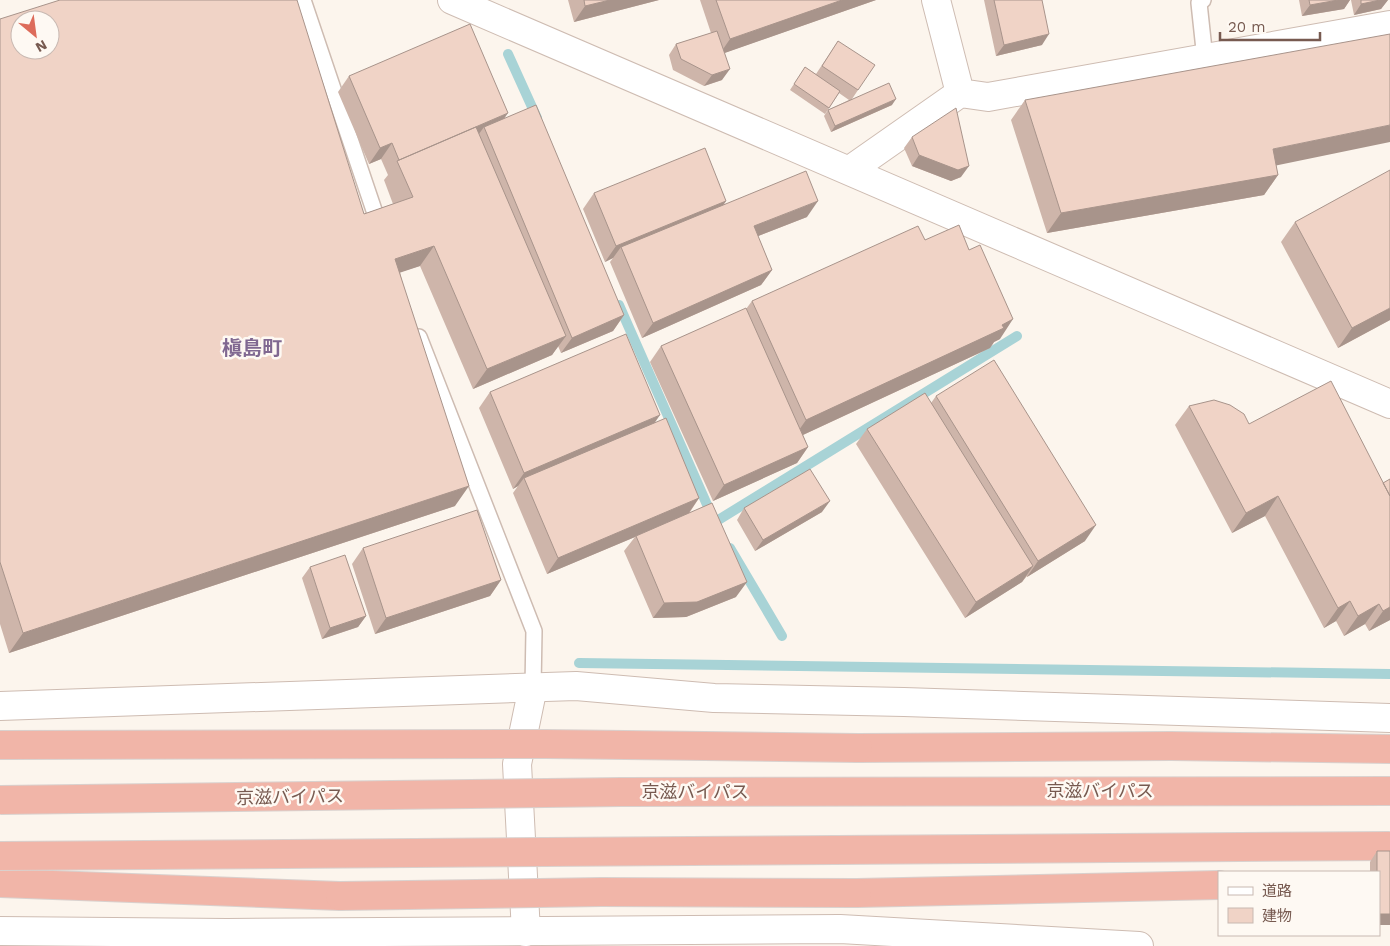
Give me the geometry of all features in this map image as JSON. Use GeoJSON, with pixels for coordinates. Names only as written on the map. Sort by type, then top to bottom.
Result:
{"type":"FeatureCollection","features":[{"type":"Feature","properties":{"kind":"highway"},"geometry":{"type":"LineString","coordinates":[[0,745],[546,744],[858,748],[1171,746],[1390,749]]}},
{"type":"Feature","properties":{"kind":"highway","name":"京滋バイパス"},"geometry":{"type":"LineString","coordinates":[[0,800],[622,792],[1390,790]]}},
{"type":"Feature","properties":{"kind":"highway"},"geometry":{"type":"LineString","coordinates":[[0,856],[1390,846]]}},
{"type":"Feature","properties":{"kind":"highway"},"geometry":{"type":"LineString","coordinates":[[0,883],[340,896],[601,892],[857,893],[1218,886]]}},
{"type":"Feature","properties":{"kind":"highway"},"geometry":{"type":"LineString","coordinates":[[1118,888],[1218,902]]}},
{"type":"Feature","properties":{"kind":"street"},"geometry":{"type":"LineString","coordinates":[[452,0],[1390,404]]}},
{"type":"Feature","properties":{"kind":"street"},"geometry":{"type":"LineString","coordinates":[[936,0],[960,93]]}},
{"type":"Feature","properties":{"kind":"street"},"geometry":{"type":"LineString","coordinates":[[850,170],[960,93],[988,97],[1390,25]]}},
{"type":"Feature","properties":{"kind":"street"},"geometry":{"type":"LineString","coordinates":[[0,706],[576,686],[714,698],[904,702],[1390,718]]}},
{"type":"Feature","properties":{"kind":"street"},"geometry":{"type":"LineString","coordinates":[[526,932],[517,764],[533,687]]}},
{"type":"Feature","properties":{"kind":"street"},"geometry":{"type":"LineString","coordinates":[[0,931],[227,933],[840,929],[1138,946]]}},
{"type":"Feature","properties":{"kind":"lane"},"geometry":{"type":"LineString","coordinates":[[303,0],[386,244]]}},
{"type":"Feature","properties":{"kind":"lane"},"geometry":{"type":"LineString","coordinates":[[1203,0],[1199,3],[1205,59]]}},
{"type":"Feature","properties":{"kind":"lane"},"geometry":{"type":"LineString","coordinates":[[412,319],[534,631],[533,687]]}},
{"type":"Feature","properties":{"kind":"building"},"geometry":{"type":"Polygon","coordinates":[[[60,0],[297,0],[364,214],[413,197],[397,161],[476,127],[566,336],[487,369],[434,246],[395,259],[469,486],[23,633],[0,562],[0,19],[10,16],[10,60],[60,60],[60,10],[28,10],[60,0]]]}},
{"type":"Feature","properties":{"kind":"building"},"geometry":{"type":"Polygon","coordinates":[[[584,0],[610,0],[585,6],[584,0]]]}},
{"type":"Feature","properties":{"kind":"building"},"geometry":{"type":"Polygon","coordinates":[[[716,0],[842,0],[730,39],[716,0]]]}},
{"type":"Feature","properties":{"kind":"building"},"geometry":{"type":"Polygon","coordinates":[[[994,0],[1042,0],[1049,34],[1004,45],[994,0]]]}},
{"type":"Feature","properties":{"kind":"building"},"geometry":{"type":"Polygon","coordinates":[[[1309,0],[1338,0],[1310,5],[1309,0]]]}},
{"type":"Feature","properties":{"kind":"building"},"geometry":{"type":"Polygon","coordinates":[[[1361,0],[1380,0],[1361,4],[1361,0]]]}},
{"type":"Feature","properties":{"kind":"building"},"geometry":{"type":"Polygon","coordinates":[[[470,24],[508,113],[399,160],[392,143],[380,148],[349,76],[470,24]]]}},
{"type":"Feature","properties":{"kind":"building"},"geometry":{"type":"Polygon","coordinates":[[[717,31],[730,69],[712,75],[681,59],[676,44],[717,31]]]}},
{"type":"Feature","properties":{"kind":"building"},"geometry":{"type":"Polygon","coordinates":[[[1390,34],[1390,125],[1273,149],[1278,175],[1061,213],[1025,100],[1390,34]]]}},
{"type":"Feature","properties":{"kind":"building"},"geometry":{"type":"Polygon","coordinates":[[[838,41],[875,65],[858,90],[822,66],[838,41]]]}},
{"type":"Feature","properties":{"kind":"building"},"geometry":{"type":"Polygon","coordinates":[[[805,67],[840,91],[829,108],[794,84],[805,67]]]}},
{"type":"Feature","properties":{"kind":"building"},"geometry":{"type":"Polygon","coordinates":[[[889,83],[896,99],[835,126],[828,110],[889,83]]]}},
{"type":"Feature","properties":{"kind":"building"},"geometry":{"type":"Polygon","coordinates":[[[536,105],[624,315],[572,338],[484,127],[536,105]]]}},
{"type":"Feature","properties":{"kind":"building"},"geometry":{"type":"Polygon","coordinates":[[[956,108],[969,166],[958,170],[919,155],[912,137],[956,108]]]}},
{"type":"Feature","properties":{"kind":"building"},"geometry":{"type":"Polygon","coordinates":[[[705,148],[726,201],[616,246],[594,193],[705,148]]]}},
{"type":"Feature","properties":{"kind":"building"},"geometry":{"type":"Polygon","coordinates":[[[1390,170],[1390,308],[1352,328],[1295,222],[1390,170]]]}},
{"type":"Feature","properties":{"kind":"building"},"geometry":{"type":"Polygon","coordinates":[[[806,171],[818,201],[754,226],[772,270],[653,323],[621,247],[806,171]]]}},
{"type":"Feature","properties":{"kind":"building"},"geometry":{"type":"Polygon","coordinates":[[[959,225],[969,250],[980,245],[1013,319],[1002,325],[1004,328],[806,420],[752,301],[918,226],[925,240],[959,225]]]}},
{"type":"Feature","properties":{"kind":"building"},"geometry":{"type":"Polygon","coordinates":[[[746,308],[808,447],[724,485],[661,346],[746,308]]]}},
{"type":"Feature","properties":{"kind":"building"},"geometry":{"type":"Polygon","coordinates":[[[626,334],[660,415],[524,473],[490,392],[626,334]]]}},
{"type":"Feature","properties":{"kind":"building"},"geometry":{"type":"Polygon","coordinates":[[[994,360],[1096,525],[1038,561],[936,396],[994,360]]]}},
{"type":"Feature","properties":{"kind":"building"},"geometry":{"type":"Polygon","coordinates":[[[1331,381],[1390,496],[1390,607],[1383,611],[1379,604],[1358,616],[1350,601],[1338,608],[1278,496],[1246,513],[1189,406],[1214,400],[1230,405],[1244,414],[1249,424],[1331,381]]]}},
{"type":"Feature","properties":{"kind":"building"},"geometry":{"type":"Polygon","coordinates":[[[925,393],[1033,566],[976,602],[867,429],[925,393]]]}},
{"type":"Feature","properties":{"kind":"building"},"geometry":{"type":"Polygon","coordinates":[[[666,418],[699,498],[558,558],[524,478],[666,418]]]}},
{"type":"Feature","properties":{"kind":"building"},"geometry":{"type":"Polygon","coordinates":[[[810,469],[830,501],[763,540],[744,508],[810,469]]]}},
{"type":"Feature","properties":{"kind":"building"},"geometry":{"type":"Polygon","coordinates":[[[1390,479],[1390,496],[1383,483],[1390,479]]]}},
{"type":"Feature","properties":{"kind":"building"},"geometry":{"type":"Polygon","coordinates":[[[712,503],[747,582],[697,602],[664,603],[636,536],[712,503]]]}},
{"type":"Feature","properties":{"kind":"building"},"geometry":{"type":"Polygon","coordinates":[[[477,510],[501,580],[386,618],[363,548],[477,510]]]}},
{"type":"Feature","properties":{"kind":"building"},"geometry":{"type":"Polygon","coordinates":[[[345,555],[366,616],[330,628],[310,567],[345,555]]]}},
{"type":"Feature","properties":{"kind":"building"},"geometry":{"type":"Polygon","coordinates":[[[1377,851],[1390,851],[1390,914],[1380,914],[1380,871],[1377,871],[1377,851]]]}},
{"type":"Feature","properties":{"kind":"waterway"},"geometry":{"type":"LineString","coordinates":[[508,54],[537,118]]}},
{"type":"Feature","properties":{"kind":"waterway"},"geometry":{"type":"LineString","coordinates":[[619,305],[712,516]]}},
{"type":"Feature","properties":{"kind":"waterway"},"geometry":{"type":"LineString","coordinates":[[715,522],[1017,336]]}},
{"type":"Feature","properties":{"kind":"waterway"},"geometry":{"type":"LineString","coordinates":[[730,548],[782,636]]}},
{"type":"Feature","properties":{"kind":"waterway"},"geometry":{"type":"LineString","coordinates":[[579,663],[1390,674]]}},
{"type":"Feature","properties":{"kind":"district","name":"槇島町"},"geometry":{"type":"Point","coordinates":[252,348]}}]}
